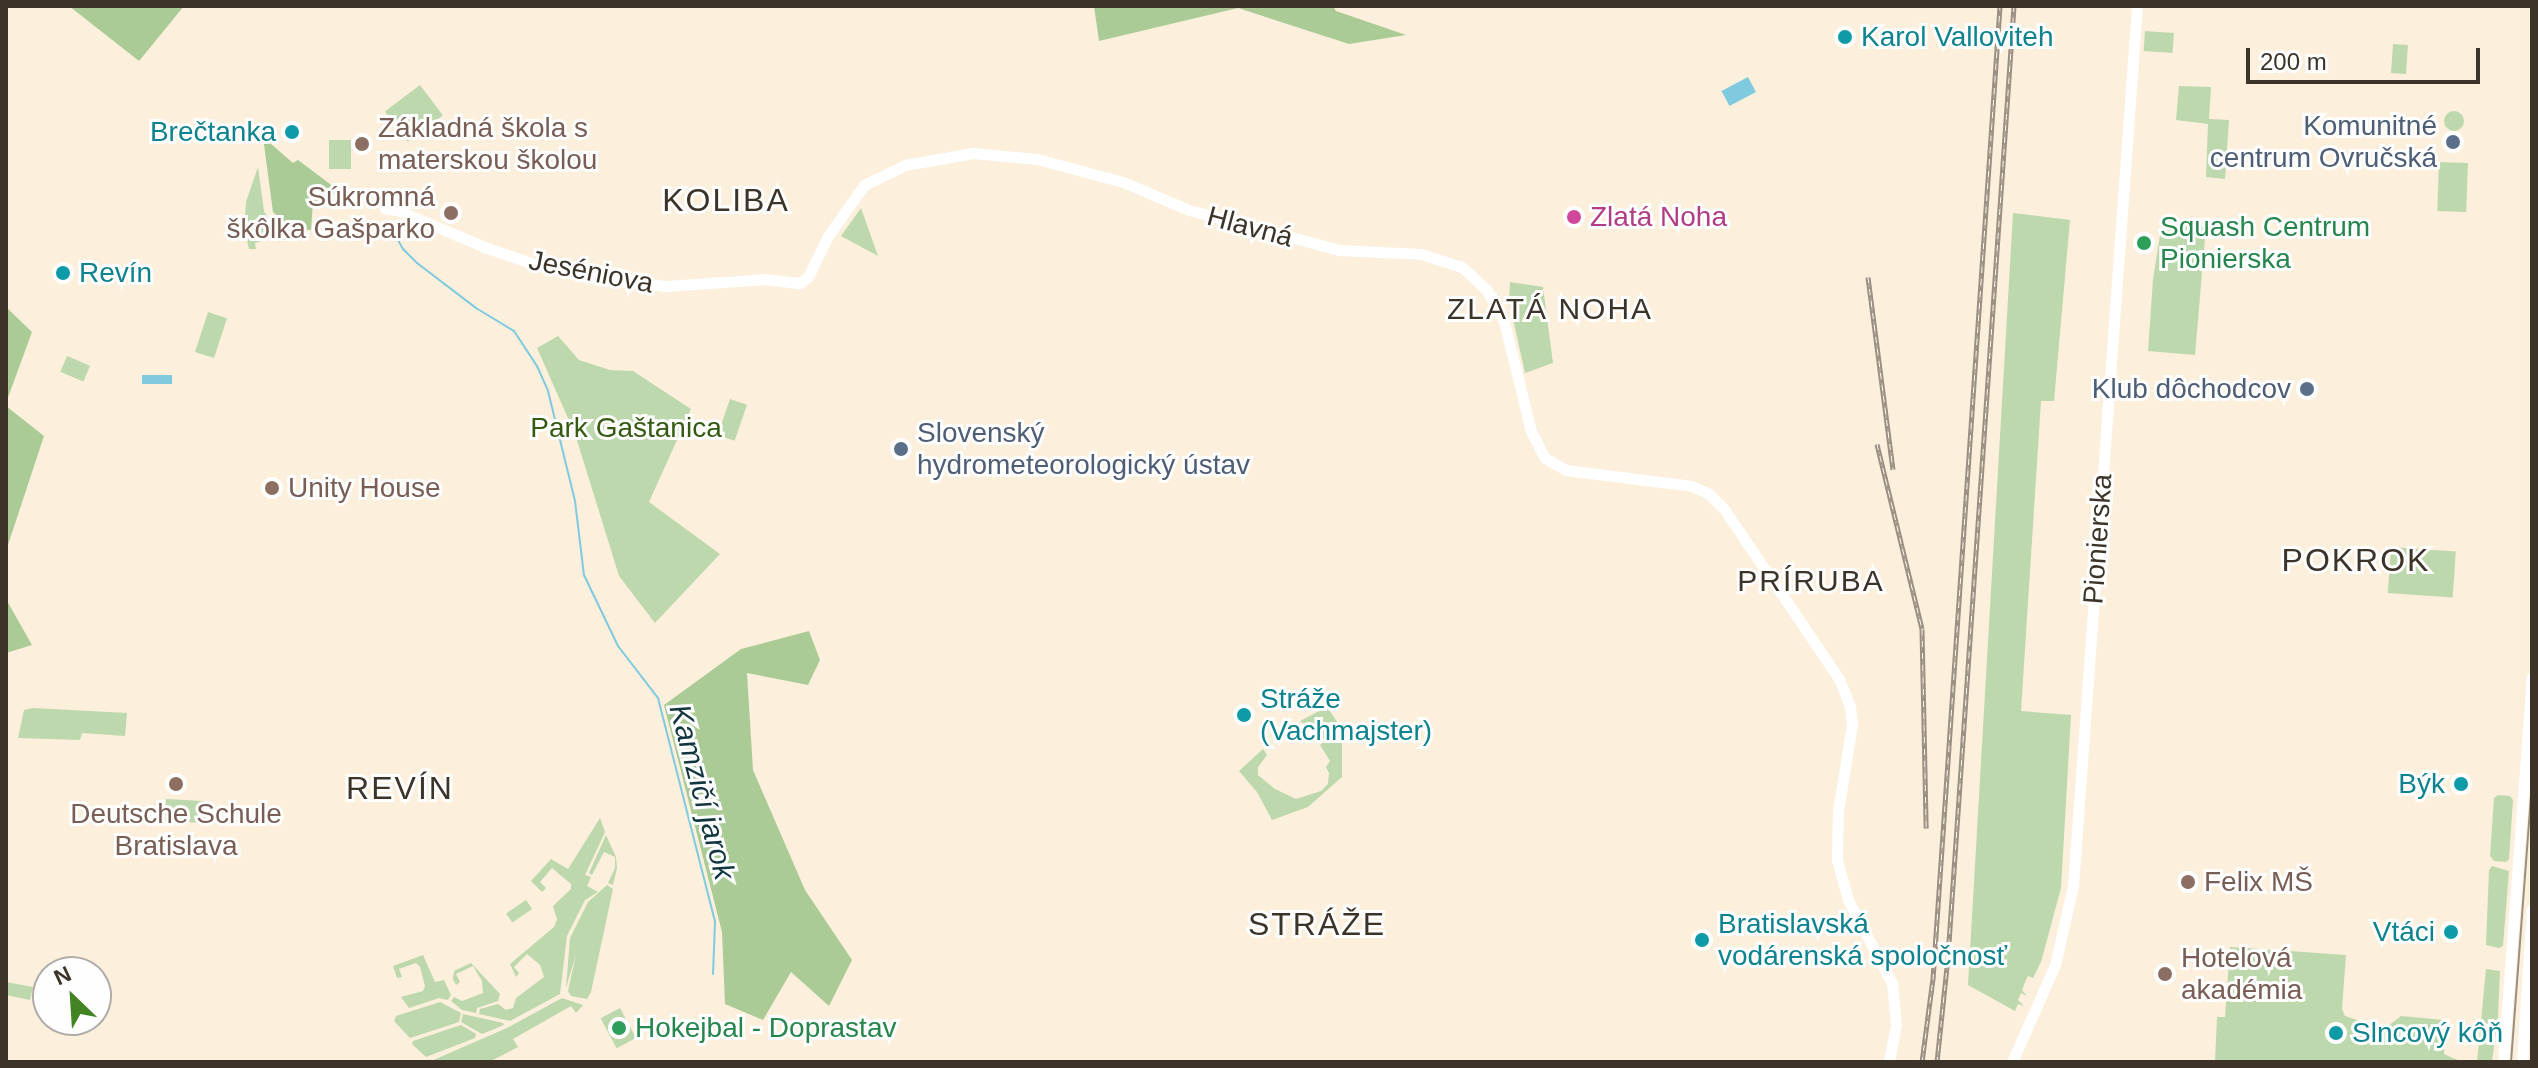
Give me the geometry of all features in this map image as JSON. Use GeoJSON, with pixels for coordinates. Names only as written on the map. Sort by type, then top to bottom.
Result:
{"type":"FeatureCollection","features":[{"type":"Feature","properties":{"kind":"street","name":"Pionierska"},"geometry":{"type":"LineString","coordinates":[[2012,1062],[2055,965],[2073,886],[2137,6]]}},
{"type":"Feature","properties":{"kind":"street","name":"Hlavná"},"geometry":{"type":"LineString","coordinates":[[804,281],[841,217],[864,185],[905,165],[973,153],[1015,156],[1110,178],[1189,210],[1339,250],[1421,254],[1453,262],[1477,279],[1499,310],[1531,431],[1541,453],[1554,466],[1626,480],[1692,486],[1709,494],[1724,509],[1839,679],[1850,706],[1852,724],[1838,811],[1837,860],[1848,900],[1892,983],[1896,1025],[1889,1062]]}},
{"type":"Feature","properties":{"kind":"street","name":"Jeséniova"},"geometry":{"type":"LineString","coordinates":[[385,209],[543,267],[621,283],[676,286],[740,280],[804,281]]}},
{"type":"Feature","properties":{"kind":"street"},"geometry":{"type":"LineString","coordinates":[[2503,1062],[2532,677]]}},
{"type":"Feature","properties":{"kind":"street"},"geometry":{"type":"LineString","coordinates":[[2522,1062],[2532,909]]}},
{"type":"Feature","properties":{"kind":"green space"},"geometry":{"type":"Polygon","coordinates":[[[69,6],[184,6],[139,61],[69,6]]]}},
{"type":"Feature","properties":{"kind":"green space"},"geometry":{"type":"Polygon","coordinates":[[[1094,6],[1333,6],[1336,11],[1406,35],[1349,44],[1238,8],[1099,41],[1094,6]]]}},
{"type":"Feature","properties":{"kind":"green space"},"geometry":{"type":"Polygon","coordinates":[[[2145,31],[2174,33],[2173,53],[2144,51],[2145,31]]]}},
{"type":"Feature","properties":{"kind":"green space"},"geometry":{"type":"Polygon","coordinates":[[[2393,44],[2408,45],[2406,74],[2391,73],[2393,44]]]}},
{"type":"Feature","properties":{"kind":"green space"},"geometry":{"type":"Polygon","coordinates":[[[420,85],[443,115],[408,142],[385,111],[420,85]]]}},
{"type":"Feature","properties":{"kind":"green space"},"geometry":{"type":"Polygon","coordinates":[[[2179,86],[2211,87],[2209,119],[2229,120],[2225,179],[2206,177],[2208,124],[2176,120],[2179,86]]]}},
{"type":"Feature","properties":{"kind":"green space"},"geometry":{"type":"Polygon","coordinates":[[[2454,111],[2461,114],[2464,121],[2461,128],[2454,131],[2447,128],[2444,121],[2447,114],[2454,111]]]}},
{"type":"Feature","properties":{"kind":"green space"},"geometry":{"type":"Polygon","coordinates":[[[263,137],[293,163],[298,160],[342,193],[328,195],[319,203],[313,202],[311,230],[293,229],[273,212],[263,137]]]}},
{"type":"Feature","properties":{"kind":"green space"},"geometry":{"type":"Polygon","coordinates":[[[329,140],[351,140],[351,169],[329,169],[329,140]]]}},
{"type":"Feature","properties":{"kind":"green space"},"geometry":{"type":"Polygon","coordinates":[[[2439,162],[2468,163],[2466,212],[2437,211],[2439,162]]]}},
{"type":"Feature","properties":{"kind":"green space"},"geometry":{"type":"Polygon","coordinates":[[[258,167],[264,211],[271,224],[289,238],[279,242],[276,236],[255,243],[256,249],[249,249],[244,228],[246,202],[258,167]]]}},
{"type":"Feature","properties":{"kind":"green space"},"geometry":{"type":"Polygon","coordinates":[[[861,208],[878,256],[841,236],[861,208]]]}},
{"type":"Feature","properties":{"kind":"green space"},"geometry":{"type":"Polygon","coordinates":[[[2013,213],[2070,220],[2054,401],[2041,401],[2021,711],[2071,715],[2061,888],[2041,962],[2033,978],[2028,976],[2026,980],[2022,990],[2027,996],[2021,993],[2018,1000],[2024,1006],[2018,1004],[2015,1011],[1968,985],[2013,213]]]}},
{"type":"Feature","properties":{"kind":"green space"},"geometry":{"type":"Polygon","coordinates":[[[2162,223],[2206,226],[2195,355],[2148,351],[2153,279],[2162,223]]]}},
{"type":"Feature","properties":{"kind":"green space"},"geometry":{"type":"Polygon","coordinates":[[[1510,282],[1543,287],[1553,363],[1525,373],[1509,301],[1510,282]]]}},
{"type":"Feature","properties":{"kind":"green space"},"geometry":{"type":"Polygon","coordinates":[[[6,307],[32,332],[6,403],[6,307]]]}},
{"type":"Feature","properties":{"kind":"green space"},"geometry":{"type":"Polygon","coordinates":[[[208,312],[227,318],[214,358],[195,352],[208,312]]]}},
{"type":"Feature","properties":{"kind":"green space","name":"Park Gaštanica"},"geometry":{"type":"Polygon","coordinates":[[[558,336],[579,360],[610,370],[633,371],[691,409],[649,502],[720,554],[655,623],[619,576],[575,434],[537,348],[558,336]]]}},
{"type":"Feature","properties":{"kind":"green space"},"geometry":{"type":"Polygon","coordinates":[[[67,356],[90,366],[83,381],[60,372],[67,356]]]}},
{"type":"Feature","properties":{"kind":"green space"},"geometry":{"type":"Polygon","coordinates":[[[730,399],[747,405],[735,441],[718,435],[730,399]]]}},
{"type":"Feature","properties":{"kind":"green space"},"geometry":{"type":"Polygon","coordinates":[[[6,406],[44,436],[6,551],[6,406]]]}},
{"type":"Feature","properties":{"kind":"green space"},"geometry":{"type":"Polygon","coordinates":[[[2391,547],[2456,552],[2453,597],[2388,593],[2391,547]]]}},
{"type":"Feature","properties":{"kind":"green space"},"geometry":{"type":"Polygon","coordinates":[[[6,599],[32,645],[6,653],[6,599]]]}},
{"type":"Feature","properties":{"kind":"green space"},"geometry":{"type":"Polygon","coordinates":[[[809,631],[820,660],[808,685],[747,673],[753,770],[805,890],[852,960],[829,1006],[791,972],[763,1020],[725,1004],[722,932],[664,705],[741,649],[809,631]]]}},
{"type":"Feature","properties":{"kind":"green space"},"geometry":{"type":"Polygon","coordinates":[[[1327,707],[1342,729],[1342,777],[1308,807],[1272,820],[1257,792],[1239,771],[1263,749],[1267,755],[1258,767],[1258,775],[1275,789],[1296,799],[1321,791],[1328,784],[1326,767],[1330,761],[1320,745],[1326,740],[1300,721],[1327,707]]]}},
{"type":"Feature","properties":{"kind":"green space"},"geometry":{"type":"Polygon","coordinates":[[[24,710],[127,713],[125,736],[82,733],[80,740],[18,738],[24,710]]]}},
{"type":"Feature","properties":{"kind":"green space"},"geometry":{"type":"Polygon","coordinates":[[[2498,795],[2510,796],[2513,800],[2509,859],[2506,862],[2494,861],[2490,856],[2494,798],[2498,795]]]}},
{"type":"Feature","properties":{"kind":"green space"},"geometry":{"type":"Polygon","coordinates":[[[166,799],[207,801],[206,823],[165,821],[166,799]]]}},
{"type":"Feature","properties":{"kind":"green space"},"geometry":{"type":"Polygon","coordinates":[[[600,818],[605,832],[585,875],[591,877],[587,886],[598,892],[585,900],[567,936],[560,994],[510,1021],[479,1014],[480,1009],[498,1004],[506,1010],[513,1008],[516,998],[544,977],[540,965],[527,954],[514,967],[519,973],[516,977],[510,964],[554,927],[557,919],[553,906],[571,889],[571,884],[552,868],[540,882],[546,888],[542,892],[531,881],[551,859],[568,869],[600,818]]]}},
{"type":"Feature","properties":{"kind":"green space"},"geometry":{"type":"Polygon","coordinates":[[[606,835],[616,857],[617,868],[613,885],[608,883],[615,868],[615,857],[604,852],[592,875],[589,873],[606,835]]]}},
{"type":"Feature","properties":{"kind":"green space"},"geometry":{"type":"Polygon","coordinates":[[[2492,866],[2509,871],[2503,946],[2499,948],[2486,945],[2489,870],[2492,866]]]}},
{"type":"Feature","properties":{"kind":"green space"},"geometry":{"type":"Polygon","coordinates":[[[607,885],[613,889],[591,992],[587,999],[571,996],[568,991],[576,954],[566,988],[570,938],[588,902],[607,885]]]}},
{"type":"Feature","properties":{"kind":"green space"},"geometry":{"type":"Polygon","coordinates":[[[526,900],[532,909],[512,923],[506,913],[526,900]]]}},
{"type":"Feature","properties":{"kind":"green space"},"geometry":{"type":"Polygon","coordinates":[[[2230,947],[2346,955],[2342,1009],[2345,1016],[2384,1029],[2401,1016],[2445,1020],[2444,1054],[2462,1062],[2215,1062],[2217,1017],[2225,1017],[2230,947]]]}},
{"type":"Feature","properties":{"kind":"green space"},"geometry":{"type":"Polygon","coordinates":[[[423,955],[435,982],[444,980],[451,995],[448,1000],[439,998],[409,1008],[401,997],[423,991],[425,986],[420,967],[416,963],[399,969],[402,977],[397,978],[393,966],[423,955]]]}},
{"type":"Feature","properties":{"kind":"green space"},"geometry":{"type":"Polygon","coordinates":[[[471,963],[500,994],[498,1001],[477,1008],[476,1013],[462,1010],[451,1001],[454,997],[462,1001],[483,993],[482,981],[473,966],[456,974],[460,982],[456,985],[453,979],[454,971],[471,963]]]}},
{"type":"Feature","properties":{"kind":"green space"},"geometry":{"type":"Polygon","coordinates":[[[2486,969],[2500,971],[2498,1016],[2492,1062],[2477,1062],[2486,969]]]}},
{"type":"Feature","properties":{"kind":"green space"},"geometry":{"type":"Polygon","coordinates":[[[6,982],[32,987],[30,1000],[6,995],[6,982]]]}},
{"type":"Feature","properties":{"kind":"green space"},"geometry":{"type":"Polygon","coordinates":[[[562,998],[583,1005],[576,1013],[571,1006],[513,1039],[518,1047],[489,1062],[431,1061],[507,1028],[562,998]]]}},
{"type":"Feature","properties":{"kind":"green space"},"geometry":{"type":"Polygon","coordinates":[[[440,1002],[461,1013],[459,1022],[410,1038],[394,1021],[396,1016],[440,1002]]]}},
{"type":"Feature","properties":{"kind":"green space","name":"Hokejbal - Doprastav"},"geometry":{"type":"Polygon","coordinates":[[[620,1008],[636,1038],[617,1048],[601,1018],[620,1008]]]}},
{"type":"Feature","properties":{"kind":"green space"},"geometry":{"type":"Polygon","coordinates":[[[463,1014],[504,1025],[482,1034],[461,1022],[463,1014]]]}},
{"type":"Feature","properties":{"kind":"green space"},"geometry":{"type":"Polygon","coordinates":[[[461,1025],[476,1034],[475,1038],[426,1057],[412,1044],[413,1041],[461,1025]]]}},
{"type":"Feature","properties":{"kind":"water"},"geometry":{"type":"Polygon","coordinates":[[[1748,77],[1756,92],[1729,106],[1722,91],[1748,77]]]}},
{"type":"Feature","properties":{"kind":"water"},"geometry":{"type":"Polygon","coordinates":[[[142,375],[172,375],[172,384],[142,384],[142,375]]]}},
{"type":"Feature","properties":{"kind":"waterway","name":"Kamzičí jarok"},"geometry":{"type":"LineString","coordinates":[[393,231],[403,249],[417,263],[476,308],[514,331],[537,366],[548,391],[575,501],[584,575],[618,646],[658,698],[715,922],[713,974]]}},
{"type":"Feature","properties":{"kind":"tram line"},"geometry":{"type":"LineString","coordinates":[[2511,1062],[2532,784]]}},
{"type":"Feature","properties":{"kind":"railway"},"geometry":{"type":"LineString","coordinates":[[1922,1062],[1933,979],[2000,6]]}},
{"type":"Feature","properties":{"kind":"railway"},"geometry":{"type":"LineString","coordinates":[[1937,1062],[1948,957],[2014,6]]}},
{"type":"Feature","properties":{"kind":"railway"},"geometry":{"type":"LineString","coordinates":[[1868,277],[1893,469]]}},
{"type":"Feature","properties":{"kind":"railway"},"geometry":{"type":"LineString","coordinates":[[1877,444],[1922,629],[1926,828]]}},
{"type":"Feature","properties":{"kind":"place","name":"Karol Valloviteh"},"geometry":{"type":"Point","coordinates":[1845,37]}},
{"type":"Feature","properties":{"kind":"place","name":"Brečtanka"},"geometry":{"type":"Point","coordinates":[292,132]}},
{"type":"Feature","properties":{"kind":"place","name":"Komunitné centrum Ovručská"},"geometry":{"type":"Point","coordinates":[2453,142]}},
{"type":"Feature","properties":{"kind":"place","name":"Základná škola s materskou školou"},"geometry":{"type":"Point","coordinates":[362,144]}},
{"type":"Feature","properties":{"kind":"place","name":"Súkromná škôlka Gašparko"},"geometry":{"type":"Point","coordinates":[451,213]}},
{"type":"Feature","properties":{"kind":"place","name":"Zlatá Noha"},"geometry":{"type":"Point","coordinates":[1574,217]}},
{"type":"Feature","properties":{"kind":"place","name":"Squash Centrum Pionierska"},"geometry":{"type":"Point","coordinates":[2144,243]}},
{"type":"Feature","properties":{"kind":"place","name":"Revín"},"geometry":{"type":"Point","coordinates":[63,273]}},
{"type":"Feature","properties":{"kind":"place","name":"Klub dôchodcov"},"geometry":{"type":"Point","coordinates":[2307,389]}},
{"type":"Feature","properties":{"kind":"place","name":"Slovenský hydrometeorologický ústav"},"geometry":{"type":"Point","coordinates":[901,449]}},
{"type":"Feature","properties":{"kind":"place","name":"Unity House"},"geometry":{"type":"Point","coordinates":[272,488]}},
{"type":"Feature","properties":{"kind":"place","name":"Stráže (Vachmajster)"},"geometry":{"type":"Point","coordinates":[1244,715]}},
{"type":"Feature","properties":{"kind":"place","name":"Deutsche Schule Bratislava"},"geometry":{"type":"Point","coordinates":[176,784]}},
{"type":"Feature","properties":{"kind":"place","name":"Býk"},"geometry":{"type":"Point","coordinates":[2461,784]}},
{"type":"Feature","properties":{"kind":"place","name":"Felix MŠ"},"geometry":{"type":"Point","coordinates":[2188,882]}},
{"type":"Feature","properties":{"kind":"place","name":"Vtáci"},"geometry":{"type":"Point","coordinates":[2451,932]}},
{"type":"Feature","properties":{"kind":"place","name":"Bratislavská vodárenská spoločnosť"},"geometry":{"type":"Point","coordinates":[1702,940]}},
{"type":"Feature","properties":{"kind":"place","name":"Hotelová akadémia"},"geometry":{"type":"Point","coordinates":[2165,974]}},
{"type":"Feature","properties":{"kind":"place","name":"Hokejbal - Doprastav"},"geometry":{"type":"Point","coordinates":[619,1028]}},
{"type":"Feature","properties":{"kind":"place","name":"Slncový kôň"},"geometry":{"type":"Point","coordinates":[2336,1033]}},
{"type":"Feature","properties":{"kind":"district","name":"KOLIBA"},"geometry":{"type":"Point","coordinates":[726,200]}},
{"type":"Feature","properties":{"kind":"district","name":"ZLATÁ NOHA"},"geometry":{"type":"Point","coordinates":[1550,309]}},
{"type":"Feature","properties":{"kind":"district","name":"POKROK"},"geometry":{"type":"Point","coordinates":[2356,560]}},
{"type":"Feature","properties":{"kind":"district","name":"PRÍRUBA"},"geometry":{"type":"Point","coordinates":[1811,581]}},
{"type":"Feature","properties":{"kind":"district","name":"REVÍN"},"geometry":{"type":"Point","coordinates":[400,788]}},
{"type":"Feature","properties":{"kind":"district","name":"STRÁŽE"},"geometry":{"type":"Point","coordinates":[1317,924]}}]}
